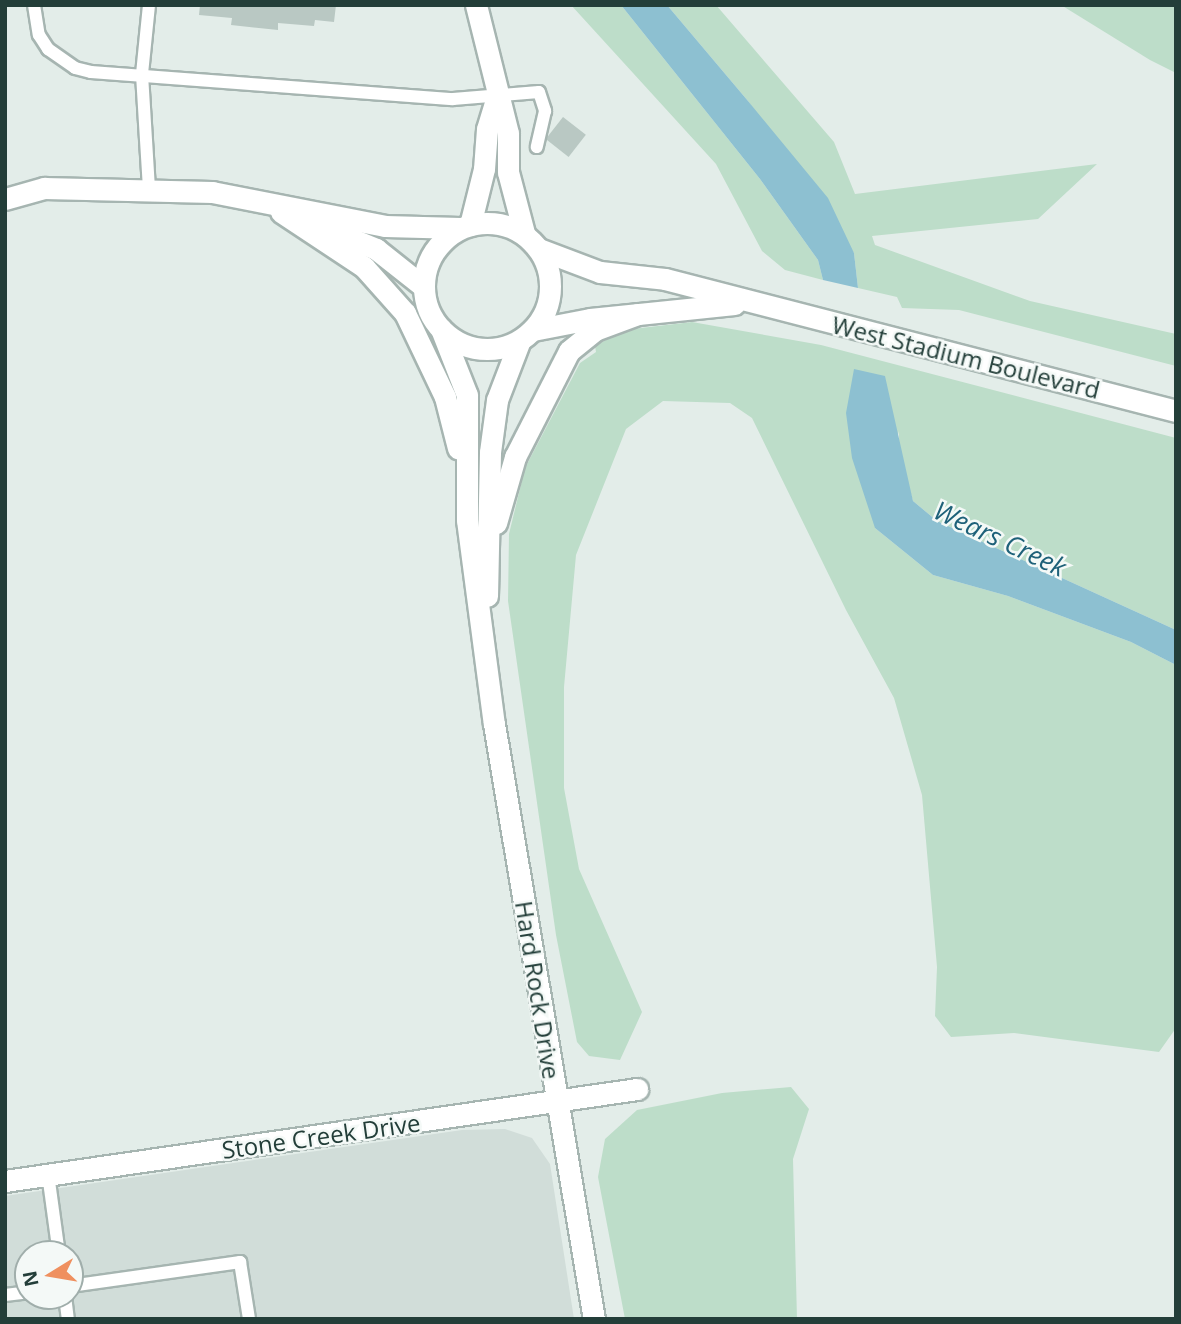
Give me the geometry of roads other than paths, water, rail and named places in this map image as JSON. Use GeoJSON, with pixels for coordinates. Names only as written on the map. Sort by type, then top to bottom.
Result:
{"type":"FeatureCollection","features":[{"type":"Feature","properties":{"kind":"main road"},"geometry":{"type":"LineString","coordinates":[[476,5],[499,94],[508,133],[511,191],[524,233],[539,249],[549,269],[551,291],[545,312],[526,335],[486,350],[468,346],[441,329],[426,302],[424,288],[433,252],[465,226],[484,169],[487,129],[499,94]]}},
{"type":"Feature","properties":{"kind":"main road"},"geometry":{"type":"LineString","coordinates":[[5,199],[44,188],[212,192],[273,207],[395,227],[465,226],[493,222],[524,233]]}},
{"type":"Feature","properties":{"kind":"main road"},"geometry":{"type":"LineString","coordinates":[[273,207],[376,249],[424,288]]}},
{"type":"Feature","properties":{"kind":"main road"},"geometry":{"type":"LineString","coordinates":[[273,207],[364,267],[405,313],[445,397],[457,441],[467,520]]}},
{"type":"Feature","properties":{"kind":"main road","name":"West Stadium Boulevard"},"geometry":{"type":"LineString","coordinates":[[539,249],[600,272],[665,279],[1176,411]]}},
{"type":"Feature","properties":{"kind":"main road","name":"West Stadium Boulevard"},"geometry":{"type":"LineString","coordinates":[[526,335],[692,305],[757,303]]}},
{"type":"Feature","properties":{"kind":"main road"},"geometry":{"type":"LineString","coordinates":[[488,551],[514,457],[569,351],[595,330],[638,314]]}},
{"type":"Feature","properties":{"kind":"main road","name":"Hard Rock Drive"},"geometry":{"type":"LineString","coordinates":[[441,329],[467,395],[467,520],[486,660],[556,1102],[594,1319]]}},
{"type":"Feature","properties":{"kind":"main road","name":"Hard Rock Drive"},"geometry":{"type":"LineString","coordinates":[[486,660],[488,551],[496,400],[526,335]]}},
{"type":"Feature","properties":{"kind":"main road","name":"Stone Creek Drive"},"geometry":{"type":"LineString","coordinates":[[5,1181],[636,1089]]}},
{"type":"Feature","properties":{"kind":"lane"},"geometry":{"type":"LineString","coordinates":[[34,5],[39,35],[60,60],[91,72],[453,99],[525,90],[539,92],[545,100],[537,147]]}},
{"type":"Feature","properties":{"kind":"lane"},"geometry":{"type":"LineString","coordinates":[[149,5],[142,74],[149,190]]}},
{"type":"Feature","properties":{"kind":"lane"},"geometry":{"type":"LineString","coordinates":[[48,1174],[57,1240]]}},
{"type":"Feature","properties":{"kind":"lane"},"geometry":{"type":"LineString","coordinates":[[84,1284],[240,1262],[249,1319]]}},
{"type":"Feature","properties":{"kind":"water"},"geometry":{"type":"Polygon","coordinates":[[[621,5],[667,5],[748,101],[828,198],[854,253],[858,288],[823,280],[818,260],[760,179],[621,5]]]}},
{"type":"Feature","properties":{"kind":"water"},"geometry":{"type":"Polygon","coordinates":[[[854,369],[885,376],[913,501],[937,521],[1176,630],[1176,665],[1131,642],[1008,596],[933,575],[875,528],[852,458],[846,413],[854,369]]]}},
{"type":"Feature","properties":{"kind":"water label","name":"Wears Creek"},"geometry":{"type":"Point","coordinates":[1000,539]}}]}
